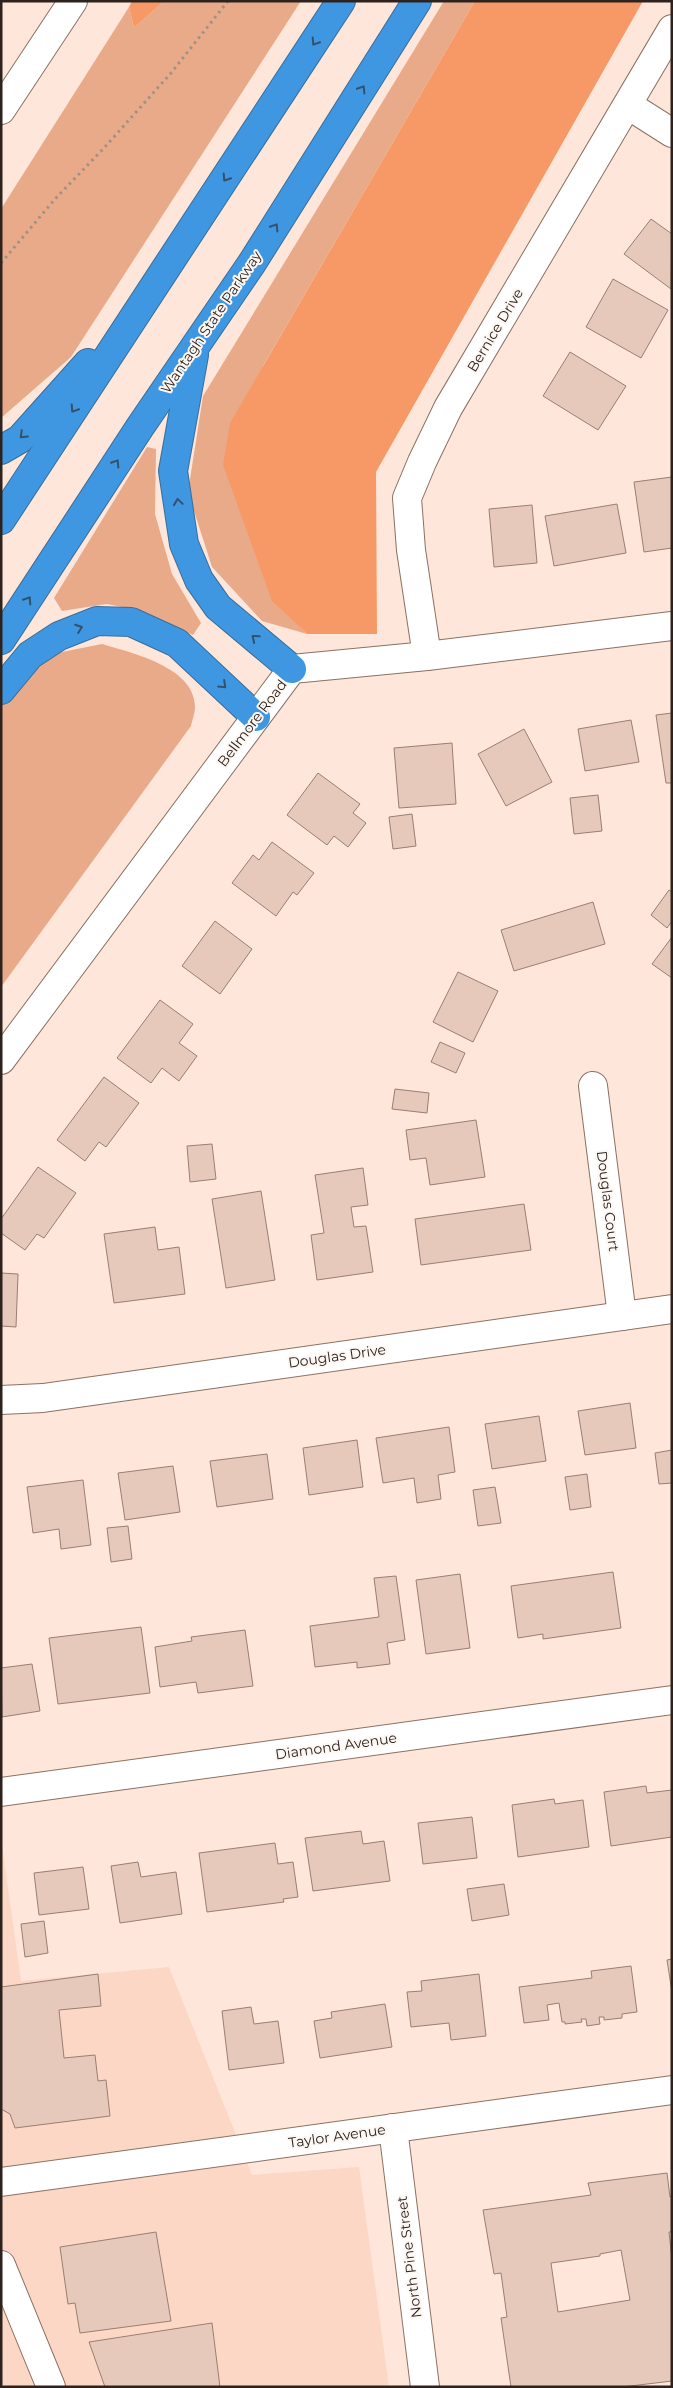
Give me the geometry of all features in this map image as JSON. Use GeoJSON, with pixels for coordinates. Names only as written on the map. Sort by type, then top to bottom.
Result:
{"type":"FeatureCollection","features":[{"type":"Feature","properties":{"kind":"highway"},"geometry":{"type":"LineString","coordinates":[[1,520],[341,1]]}},
{"type":"Feature","properties":{"kind":"highway","name":"Wantagh State Parkway"},"geometry":{"type":"LineString","coordinates":[[1,640],[140,427],[252,263],[417,1]]}},
{"type":"Feature","properties":{"kind":"highway"},"geometry":{"type":"LineString","coordinates":[[1,450],[20,439],[149,295]]}},
{"type":"Feature","properties":{"kind":"highway"},"geometry":{"type":"LineString","coordinates":[[196,345],[173,471],[184,544],[199,580],[218,607],[292,669]]}},
{"type":"Feature","properties":{"kind":"highway"},"geometry":{"type":"LineString","coordinates":[[1,690],[30,655],[58,636],[97,621],[131,622],[177,643],[256,717]]}},
{"type":"Feature","properties":{"kind":"street"},"geometry":{"type":"LineString","coordinates":[[1,110],[73,1]]}},
{"type":"Feature","properties":{"kind":"street","name":"Bernice Drive"},"geometry":{"type":"LineString","coordinates":[[427,656],[410,550],[407,498],[448,408],[672,29]]}},
{"type":"Feature","properties":{"kind":"street"},"geometry":{"type":"LineString","coordinates":[[628,105],[672,132]]}},
{"type":"Feature","properties":{"kind":"street","name":"Bellmore Road"},"geometry":{"type":"LineString","coordinates":[[1,1060],[292,669],[427,656],[672,626]]}},
{"type":"Feature","properties":{"kind":"street","name":"Douglas Court"},"geometry":{"type":"LineString","coordinates":[[593,1086],[622,1316]]}},
{"type":"Feature","properties":{"kind":"street","name":"Douglas Drive"},"geometry":{"type":"LineString","coordinates":[[1,1400],[42,1398],[672,1309]]}},
{"type":"Feature","properties":{"kind":"street","name":"Diamond Avenue"},"geometry":{"type":"LineString","coordinates":[[1,1792],[672,1700]]}},
{"type":"Feature","properties":{"kind":"street","name":"Taylor Avenue"},"geometry":{"type":"LineString","coordinates":[[1,2182],[672,2090]]}},
{"type":"Feature","properties":{"kind":"street","name":"North Pine Street"},"geometry":{"type":"LineString","coordinates":[[393,2128],[425,2387]]}},
{"type":"Feature","properties":{"kind":"street"},"geometry":{"type":"LineString","coordinates":[[1,2265],[51,2387]]}},
{"type":"Feature","properties":{"kind":"path"},"geometry":{"type":"LineString","coordinates":[[1,262],[55,199],[104,148],[171,73],[228,1]]}},
{"type":"Feature","properties":{"kind":"shaded area"},"geometry":{"type":"Polygon","coordinates":[[[132,1],[164,1],[134,28],[129,7],[132,1]]]}},
{"type":"Feature","properties":{"kind":"shaded area"},"geometry":{"type":"Polygon","coordinates":[[[164,1],[301,1],[71,357],[1,418],[1,209],[129,7],[134,28],[164,1]]]}},
{"type":"Feature","properties":{"kind":"shaded area"},"geometry":{"type":"Polygon","coordinates":[[[444,1],[475,1],[263,366],[272,600],[307,634],[262,621],[212,567],[188,492],[203,396],[444,1]]]}},
{"type":"Feature","properties":{"kind":"shaded area"},"geometry":{"type":"Polygon","coordinates":[[[475,1],[643,1],[376,472],[377,634],[307,634],[272,601],[223,465],[230,423],[475,1]]]}},
{"type":"Feature","properties":{"kind":"shaded area"},"geometry":{"type":"Polygon","coordinates":[[[147,447],[156,449],[155,514],[172,574],[201,623],[193,635],[137,610],[107,604],[62,611],[54,598],[147,447]]]}},
{"type":"Feature","properties":{"kind":"shaded area"},"geometry":{"type":"Polygon","coordinates":[[[102,644],[145,657],[173,672],[185,682],[192,693],[195,707],[191,726],[1,987],[1,703],[17,681],[57,653],[102,644]]]}},
{"type":"Feature","properties":{"kind":"shaded area"},"geometry":{"type":"Polygon","coordinates":[[[1,1838],[21,1981],[169,1967],[252,2175],[359,2167],[389,2387],[4,2387],[1,2381],[1,1838]]]}},
{"type":"Feature","properties":{"kind":"building"},"geometry":{"type":"Polygon","coordinates":[[[651,219],[672,234],[671,289],[624,254],[651,219]]]}},
{"type":"Feature","properties":{"kind":"building"},"geometry":{"type":"Polygon","coordinates":[[[613,279],[668,310],[641,358],[586,327],[613,279]]]}},
{"type":"Feature","properties":{"kind":"building"},"geometry":{"type":"Polygon","coordinates":[[[570,352],[626,386],[598,430],[543,396],[570,352]]]}},
{"type":"Feature","properties":{"kind":"building"},"geometry":{"type":"Polygon","coordinates":[[[672,477],[672,548],[644,552],[634,482],[672,477]]]}},
{"type":"Feature","properties":{"kind":"building"},"geometry":{"type":"Polygon","coordinates":[[[617,504],[626,553],[554,566],[545,516],[617,504]]]}},
{"type":"Feature","properties":{"kind":"building"},"geometry":{"type":"Polygon","coordinates":[[[532,505],[537,563],[494,567],[489,509],[532,505]]]}},
{"type":"Feature","properties":{"kind":"building"},"geometry":{"type":"Polygon","coordinates":[[[672,713],[672,783],[666,783],[656,715],[672,713]]]}},
{"type":"Feature","properties":{"kind":"building"},"geometry":{"type":"Polygon","coordinates":[[[631,720],[639,762],[585,771],[578,729],[631,720]]]}},
{"type":"Feature","properties":{"kind":"building"},"geometry":{"type":"Polygon","coordinates":[[[524,729],[552,782],[506,806],[478,754],[524,729]]]}},
{"type":"Feature","properties":{"kind":"building"},"geometry":{"type":"Polygon","coordinates":[[[452,743],[456,804],[399,808],[394,748],[452,743]]]}},
{"type":"Feature","properties":{"kind":"building"},"geometry":{"type":"Polygon","coordinates":[[[318,773],[360,804],[353,813],[366,823],[348,847],[334,836],[327,845],[287,815],[318,773]]]}},
{"type":"Feature","properties":{"kind":"building"},"geometry":{"type":"Polygon","coordinates":[[[598,795],[602,831],[574,834],[570,798],[598,795]]]}},
{"type":"Feature","properties":{"kind":"building"},"geometry":{"type":"Polygon","coordinates":[[[412,814],[416,846],[393,849],[389,817],[412,814]]]}},
{"type":"Feature","properties":{"kind":"building"},"geometry":{"type":"Polygon","coordinates":[[[272,842],[314,873],[297,895],[293,892],[276,916],[232,883],[253,855],[259,860],[272,842]]]}},
{"type":"Feature","properties":{"kind":"building"},"geometry":{"type":"Polygon","coordinates":[[[669,890],[672,892],[672,921],[667,928],[651,915],[669,890]]]}},
{"type":"Feature","properties":{"kind":"building"},"geometry":{"type":"Polygon","coordinates":[[[593,902],[605,944],[514,971],[501,930],[593,902]]]}},
{"type":"Feature","properties":{"kind":"building"},"geometry":{"type":"Polygon","coordinates":[[[215,921],[252,949],[220,994],[182,966],[215,921]]]}},
{"type":"Feature","properties":{"kind":"building"},"geometry":{"type":"Polygon","coordinates":[[[672,937],[672,978],[652,964],[672,937]]]}},
{"type":"Feature","properties":{"kind":"building"},"geometry":{"type":"Polygon","coordinates":[[[458,972],[498,991],[473,1042],[433,1022],[458,972]]]}},
{"type":"Feature","properties":{"kind":"building"},"geometry":{"type":"Polygon","coordinates":[[[160,1000],[193,1024],[179,1043],[197,1056],[179,1081],[162,1068],[151,1083],[117,1058],[160,1000]]]}},
{"type":"Feature","properties":{"kind":"building"},"geometry":{"type":"Polygon","coordinates":[[[440,1042],[465,1053],[456,1073],[431,1062],[440,1042]]]}},
{"type":"Feature","properties":{"kind":"building"},"geometry":{"type":"Polygon","coordinates":[[[104,1077],[139,1103],[106,1147],[99,1142],[85,1161],[57,1140],[104,1077]]]}},
{"type":"Feature","properties":{"kind":"building"},"geometry":{"type":"Polygon","coordinates":[[[395,1089],[429,1093],[427,1113],[392,1109],[395,1089]]]}},
{"type":"Feature","properties":{"kind":"building"},"geometry":{"type":"Polygon","coordinates":[[[476,1120],[485,1177],[430,1185],[426,1158],[410,1160],[406,1130],[476,1120]]]}},
{"type":"Feature","properties":{"kind":"building"},"geometry":{"type":"Polygon","coordinates":[[[212,1144],[216,1179],[190,1182],[187,1146],[212,1144]]]}},
{"type":"Feature","properties":{"kind":"building"},"geometry":{"type":"Polygon","coordinates":[[[38,1167],[76,1193],[44,1238],[37,1234],[25,1250],[1,1233],[1,1219],[38,1167]]]}},
{"type":"Feature","properties":{"kind":"building"},"geometry":{"type":"Polygon","coordinates":[[[363,1168],[368,1205],[351,1207],[354,1227],[366,1226],[373,1272],[317,1280],[311,1235],[324,1233],[315,1175],[363,1168]]]}},
{"type":"Feature","properties":{"kind":"building"},"geometry":{"type":"Polygon","coordinates":[[[261,1191],[275,1280],[226,1288],[212,1199],[261,1191]]]}},
{"type":"Feature","properties":{"kind":"building"},"geometry":{"type":"Polygon","coordinates":[[[524,1204],[531,1250],[421,1265],[415,1219],[524,1204]]]}},
{"type":"Feature","properties":{"kind":"building"},"geometry":{"type":"Polygon","coordinates":[[[155,1227],[158,1250],[179,1247],[185,1294],[114,1303],[104,1234],[155,1227]]]}},
{"type":"Feature","properties":{"kind":"building"},"geometry":{"type":"Polygon","coordinates":[[[1,1273],[18,1274],[16,1327],[1,1326],[1,1273]]]}},
{"type":"Feature","properties":{"kind":"building"},"geometry":{"type":"Polygon","coordinates":[[[630,1403],[636,1448],[585,1455],[578,1411],[630,1403]]]}},
{"type":"Feature","properties":{"kind":"building"},"geometry":{"type":"Polygon","coordinates":[[[539,1416],[546,1461],[492,1469],[485,1424],[539,1416]]]}},
{"type":"Feature","properties":{"kind":"building"},"geometry":{"type":"Polygon","coordinates":[[[449,1427],[455,1472],[438,1475],[441,1499],[417,1503],[414,1478],[383,1483],[376,1438],[449,1427]]]}},
{"type":"Feature","properties":{"kind":"building"},"geometry":{"type":"Polygon","coordinates":[[[357,1440],[363,1487],[309,1495],[303,1448],[357,1440]]]}},
{"type":"Feature","properties":{"kind":"building"},"geometry":{"type":"Polygon","coordinates":[[[672,1450],[672,1483],[659,1484],[655,1453],[672,1450]]]}},
{"type":"Feature","properties":{"kind":"building"},"geometry":{"type":"Polygon","coordinates":[[[267,1454],[273,1499],[217,1507],[210,1461],[267,1454]]]}},
{"type":"Feature","properties":{"kind":"building"},"geometry":{"type":"Polygon","coordinates":[[[173,1466],[180,1512],[125,1520],[118,1473],[173,1466]]]}},
{"type":"Feature","properties":{"kind":"building"},"geometry":{"type":"Polygon","coordinates":[[[587,1474],[591,1507],[570,1510],[565,1477],[587,1474]]]}},
{"type":"Feature","properties":{"kind":"building"},"geometry":{"type":"Polygon","coordinates":[[[83,1480],[91,1545],[61,1549],[59,1529],[33,1533],[27,1487],[83,1480]]]}},
{"type":"Feature","properties":{"kind":"building"},"geometry":{"type":"Polygon","coordinates":[[[495,1487],[501,1523],[478,1526],[473,1490],[495,1487]]]}},
{"type":"Feature","properties":{"kind":"building"},"geometry":{"type":"Polygon","coordinates":[[[128,1526],[132,1559],[111,1562],[107,1528],[128,1526]]]}},
{"type":"Feature","properties":{"kind":"building"},"geometry":{"type":"Polygon","coordinates":[[[613,1572],[621,1628],[543,1639],[543,1634],[518,1638],[511,1586],[613,1572]]]}},
{"type":"Feature","properties":{"kind":"building"},"geometry":{"type":"Polygon","coordinates":[[[460,1574],[470,1648],[426,1654],[416,1580],[460,1574]]]}},
{"type":"Feature","properties":{"kind":"building"},"geometry":{"type":"Polygon","coordinates":[[[396,1576],[405,1640],[387,1643],[390,1664],[357,1668],[357,1662],[315,1667],[310,1626],[379,1617],[374,1578],[396,1576]]]}},
{"type":"Feature","properties":{"kind":"building"},"geometry":{"type":"Polygon","coordinates":[[[141,1627],[150,1693],[58,1704],[49,1638],[141,1627]]]}},
{"type":"Feature","properties":{"kind":"building"},"geometry":{"type":"Polygon","coordinates":[[[245,1630],[253,1686],[198,1693],[196,1682],[160,1687],[155,1647],[192,1641],[191,1637],[245,1630]]]}},
{"type":"Feature","properties":{"kind":"building"},"geometry":{"type":"Polygon","coordinates":[[[32,1664],[40,1711],[2,1717],[1,1668],[32,1664]]]}},
{"type":"Feature","properties":{"kind":"building"},"geometry":{"type":"Polygon","coordinates":[[[646,1786],[647,1793],[672,1790],[672,1837],[611,1846],[604,1792],[646,1786]]]}},
{"type":"Feature","properties":{"kind":"building"},"geometry":{"type":"Polygon","coordinates":[[[554,1799],[555,1804],[583,1800],[589,1847],[518,1857],[512,1805],[554,1799]]]}},
{"type":"Feature","properties":{"kind":"building"},"geometry":{"type":"Polygon","coordinates":[[[472,1817],[477,1858],[423,1864],[418,1823],[472,1817]]]}},
{"type":"Feature","properties":{"kind":"building"},"geometry":{"type":"Polygon","coordinates":[[[361,1831],[363,1844],[384,1841],[390,1881],[313,1891],[305,1838],[361,1831]]]}},
{"type":"Feature","properties":{"kind":"building"},"geometry":{"type":"Polygon","coordinates":[[[275,1843],[278,1864],[293,1862],[298,1897],[283,1899],[284,1902],[207,1912],[199,1853],[275,1843]]]}},
{"type":"Feature","properties":{"kind":"building"},"geometry":{"type":"Polygon","coordinates":[[[138,1862],[141,1877],[176,1872],[182,1914],[120,1923],[111,1866],[138,1862]]]}},
{"type":"Feature","properties":{"kind":"building"},"geometry":{"type":"Polygon","coordinates":[[[83,1867],[89,1909],[39,1915],[34,1873],[83,1867]]]}},
{"type":"Feature","properties":{"kind":"building"},"geometry":{"type":"Polygon","coordinates":[[[504,1884],[509,1915],[472,1921],[467,1889],[504,1884]]]}},
{"type":"Feature","properties":{"kind":"building"},"geometry":{"type":"Polygon","coordinates":[[[44,1921],[48,1953],[25,1957],[21,1924],[44,1921]]]}},
{"type":"Feature","properties":{"kind":"building"},"geometry":{"type":"Polygon","coordinates":[[[672,1959],[672,1992],[667,1960],[672,1959]]]}},
{"type":"Feature","properties":{"kind":"building"},"geometry":{"type":"Polygon","coordinates":[[[631,1966],[637,2012],[622,2014],[622,2018],[604,2020],[604,2017],[599,2017],[600,2024],[587,2026],[586,2019],[581,2019],[582,2022],[565,2024],[565,2022],[562,2022],[559,2003],[547,2005],[549,2020],[524,2023],[519,1987],[592,1978],[591,1971],[631,1966]]]}},
{"type":"Feature","properties":{"kind":"building"},"geometry":{"type":"Polygon","coordinates":[[[98,1974],[101,2006],[59,2010],[64,2058],[95,2055],[98,2081],[106,2080],[110,2116],[15,2128],[10,2114],[1,2109],[1,1987],[98,1974]]]}},
{"type":"Feature","properties":{"kind":"building"},"geometry":{"type":"Polygon","coordinates":[[[479,1974],[486,2036],[451,2040],[449,2023],[411,2027],[407,1992],[422,1991],[421,1981],[479,1974]]]}},
{"type":"Feature","properties":{"kind":"building"},"geometry":{"type":"Polygon","coordinates":[[[385,2004],[392,2047],[320,2058],[314,2021],[332,2018],[331,2012],[385,2004]]]}},
{"type":"Feature","properties":{"kind":"building"},"geometry":{"type":"Polygon","coordinates":[[[251,2007],[254,2024],[278,2021],[284,2063],[229,2070],[222,2011],[251,2007]]]}},
{"type":"Feature","properties":{"kind":"building"},"geometry":{"type":"Polygon","coordinates":[[[667,2173],[670,2197],[672,2196],[672,2232],[669,2232],[672,2259],[672,2381],[622,2387],[511,2387],[501,2318],[507,2317],[501,2273],[494,2274],[483,2210],[591,2195],[588,2183],[667,2173]],[[621,2250],[600,2254],[600,2256],[551,2263],[558,2312],[630,2300],[621,2250]]]}},
{"type":"Feature","properties":{"kind":"building"},"geometry":{"type":"Polygon","coordinates":[[[156,2232],[171,2321],[80,2333],[75,2303],[68,2304],[60,2247],[156,2232]]]}},
{"type":"Feature","properties":{"kind":"building"},"geometry":{"type":"Polygon","coordinates":[[[212,2323],[220,2387],[105,2387],[89,2342],[212,2323]]]}}]}
